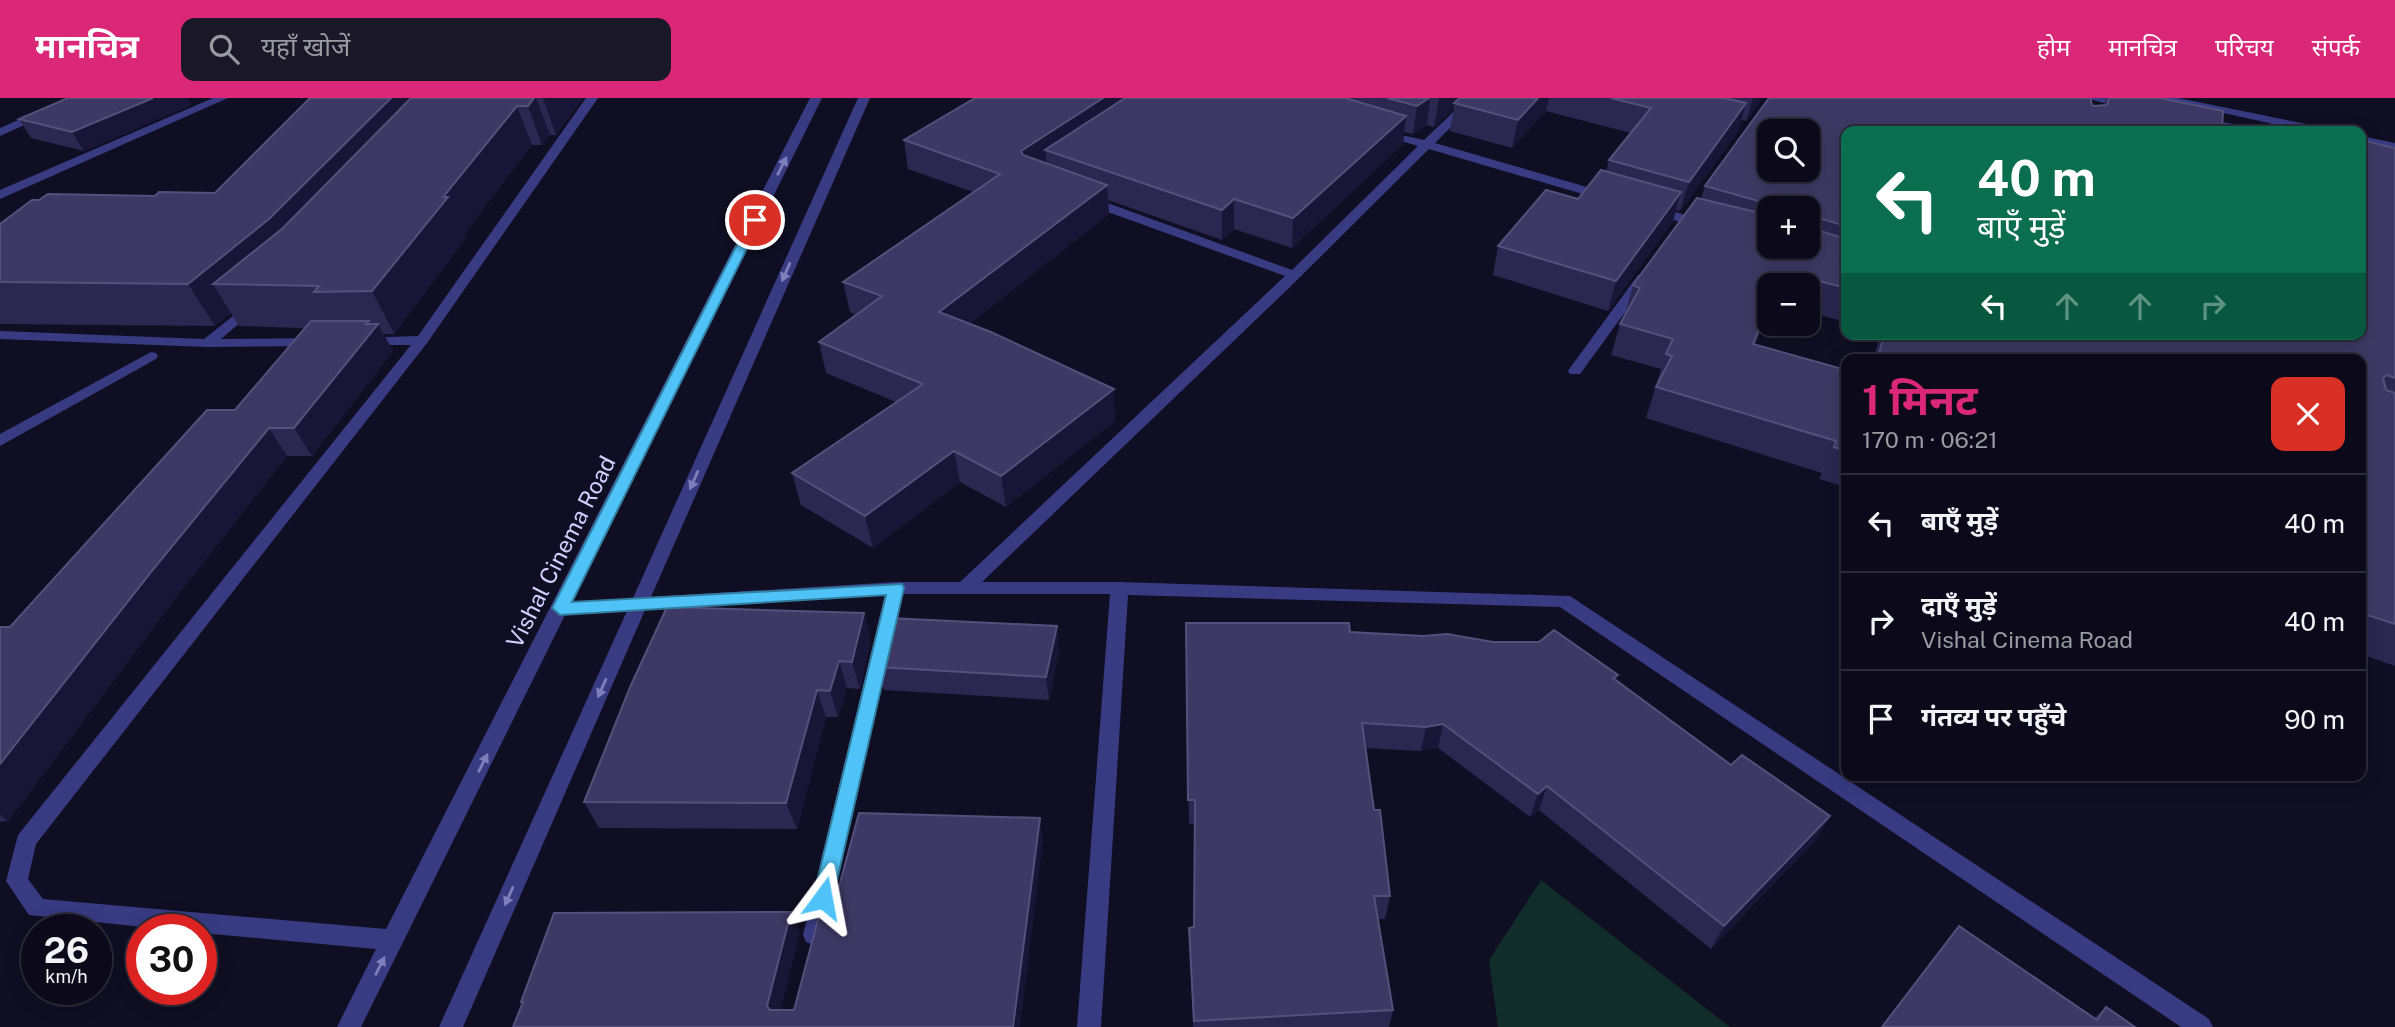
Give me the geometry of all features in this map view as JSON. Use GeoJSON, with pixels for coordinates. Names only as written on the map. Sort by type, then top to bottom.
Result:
{"type":"FeatureCollection","features":[{"type":"Feature","properties":{"kind":"street"},"geometry":{"type":"LineString","coordinates":[[0,132],[78,98]]}},
{"type":"Feature","properties":{"kind":"street"},"geometry":{"type":"LineString","coordinates":[[0,195],[222,98]]}},
{"type":"Feature","properties":{"kind":"street"},"geometry":{"type":"LineString","coordinates":[[394,940],[37,908],[17,881],[26,841],[422,340],[592,98]]}},
{"type":"Feature","properties":{"kind":"street","name":"Vishal Cinema Road"},"geometry":{"type":"LineString","coordinates":[[349,1027],[816,98]]}},
{"type":"Feature","properties":{"kind":"street"},"geometry":{"type":"LineString","coordinates":[[451,1027],[864,98]]}},
{"type":"Feature","properties":{"kind":"street"},"geometry":{"type":"LineString","coordinates":[[964,588],[1294,275],[1474,98]]}},
{"type":"Feature","properties":{"kind":"street"},"geometry":{"type":"LineString","coordinates":[[2162,98],[2297,126]]}},
{"type":"Feature","properties":{"kind":"street"},"geometry":{"type":"LineString","coordinates":[[2092,102],[2146,109]]}},
{"type":"Feature","properties":{"kind":"street"},"geometry":{"type":"LineString","coordinates":[[2185,118],[2226,126]]}},
{"type":"Feature","properties":{"kind":"street"},"geometry":{"type":"LineString","coordinates":[[1364,127],[1721,230]]}},
{"type":"Feature","properties":{"kind":"street"},"geometry":{"type":"LineString","coordinates":[[2366,141],[2395,147]]}},
{"type":"Feature","properties":{"kind":"street"},"geometry":{"type":"LineString","coordinates":[[1073,195],[1294,275]]}},
{"type":"Feature","properties":{"kind":"street"},"geometry":{"type":"LineString","coordinates":[[1575,372],[1654,263]]}},
{"type":"Feature","properties":{"kind":"street"},"geometry":{"type":"LineString","coordinates":[[207,343],[258,300]]}},
{"type":"Feature","properties":{"kind":"street"},"geometry":{"type":"LineString","coordinates":[[0,335],[207,343],[328,342]]}},
{"type":"Feature","properties":{"kind":"street"},"geometry":{"type":"LineString","coordinates":[[355,341],[422,340]]}},
{"type":"Feature","properties":{"kind":"street"},"geometry":{"type":"LineString","coordinates":[[0,441],[151,356]]}},
{"type":"Feature","properties":{"kind":"street"},"geometry":{"type":"LineString","coordinates":[[560,608],[896,588],[1119,588],[1564,601],[2201,1027]]}},
{"type":"Feature","properties":{"kind":"street"},"geometry":{"type":"LineString","coordinates":[[808,961],[896,588]]}},
{"type":"Feature","properties":{"kind":"street"},"geometry":{"type":"LineString","coordinates":[[1089,1027],[1119,588]]}},
{"type":"Feature","properties":{"kind":"green space"},"geometry":{"type":"Polygon","coordinates":[[[1541,880],[1730,1027],[1498,1027],[1489,960],[1541,880]]]}},
{"type":"Feature","properties":{"kind":"building"},"geometry":{"type":"Polygon","coordinates":[[[68,98],[153,98],[72,132],[19,119],[68,98]]]}},
{"type":"Feature","properties":{"kind":"building"},"geometry":{"type":"Polygon","coordinates":[[[310,98],[391,98],[269,219],[188,284],[0,282],[0,224],[32,200],[39,200],[48,194],[155,196],[159,192],[215,193],[310,98]]]}},
{"type":"Feature","properties":{"kind":"building"},"geometry":{"type":"Polygon","coordinates":[[[411,98],[534,98],[528,106],[517,106],[443,197],[448,197],[372,291],[314,292],[319,286],[213,284],[283,228],[411,98]]]}},
{"type":"Feature","properties":{"kind":"building"},"geometry":{"type":"Polygon","coordinates":[[[975,98],[1103,98],[1021,151],[1023,155],[1107,185],[939,312],[991,332],[1114,389],[1001,476],[954,451],[865,516],[792,473],[923,384],[819,342],[882,296],[843,282],[1000,174],[904,140],[975,98]]]}},
{"type":"Feature","properties":{"kind":"building"},"geometry":{"type":"Polygon","coordinates":[[[1125,98],[1345,98],[1406,116],[1293,218],[1234,199],[1222,210],[1045,150],[1125,98]]]}},
{"type":"Feature","properties":{"kind":"building"},"geometry":{"type":"Polygon","coordinates":[[[1387,98],[1429,98],[1417,106],[1387,98]]]}},
{"type":"Feature","properties":{"kind":"building"},"geometry":{"type":"Polygon","coordinates":[[[1460,98],[1538,98],[1518,120],[1454,103],[1460,98]]]}},
{"type":"Feature","properties":{"kind":"building"},"geometry":{"type":"Polygon","coordinates":[[[1611,98],[1724,98],[1746,103],[1689,182],[1609,160],[1651,108],[1611,98]]]}},
{"type":"Feature","properties":{"kind":"building"},"geometry":{"type":"Polygon","coordinates":[[[1769,98],[2091,98],[2093,106],[2107,105],[2109,98],[2160,98],[2223,111],[2222,126],[1841,126],[1841,225],[1820,218],[1820,196],[1757,196],[1757,201],[1705,186],[1769,98]]]}},
{"type":"Feature","properties":{"kind":"building"},"geometry":{"type":"Polygon","coordinates":[[[2366,141],[2395,148],[2395,378],[2387,375],[2383,378],[2386,390],[2395,393],[2395,624],[2366,615],[2366,354],[1879,354],[1883,340],[2366,340],[2366,141]]]}},
{"type":"Feature","properties":{"kind":"building"},"geometry":{"type":"Polygon","coordinates":[[[1601,170],[1681,192],[1616,281],[1498,246],[1546,190],[1578,199],[1601,170]]]}},
{"type":"Feature","properties":{"kind":"building"},"geometry":{"type":"Polygon","coordinates":[[[1697,198],[1757,212],[1757,259],[1820,259],[1820,231],[1841,237],[1841,287],[1820,281],[1820,273],[1757,273],[1757,335],[1753,344],[1841,369],[1841,449],[1834,447],[1836,441],[1656,387],[1672,356],[1666,354],[1673,339],[1620,324],[1640,288],[1633,285],[1697,198]]]}},
{"type":"Feature","properties":{"kind":"building"},"geometry":{"type":"Polygon","coordinates":[[[311,321],[369,321],[366,324],[378,324],[294,428],[269,428],[151,572],[0,764],[0,627],[10,627],[207,410],[235,410],[311,321]]]}},
{"type":"Feature","properties":{"kind":"building"},"geometry":{"type":"Polygon","coordinates":[[[667,607],[864,613],[852,662],[839,661],[830,691],[817,690],[786,803],[584,802],[631,685],[667,607]]]}},
{"type":"Feature","properties":{"kind":"building"},"geometry":{"type":"Polygon","coordinates":[[[889,618],[1057,626],[1046,677],[878,667],[889,618]]]}},
{"type":"Feature","properties":{"kind":"building"},"geometry":{"type":"Polygon","coordinates":[[[1186,623],[1349,623],[1350,632],[1423,636],[1447,634],[1493,642],[1539,642],[1554,630],[1618,675],[1613,678],[1731,765],[1742,755],[1830,816],[1724,926],[1547,786],[1538,794],[1443,724],[1426,727],[1362,723],[1374,810],[1380,810],[1390,896],[1374,896],[1393,1010],[1194,1021],[1189,928],[1194,927],[1195,800],[1188,800],[1186,623]]]}},
{"type":"Feature","properties":{"kind":"building"},"geometry":{"type":"Polygon","coordinates":[[[859,813],[1040,818],[1013,1027],[513,1027],[554,913],[791,912],[767,1006],[770,1010],[794,1010],[820,912],[832,912],[859,813]]]}},
{"type":"Feature","properties":{"kind":"building"},"geometry":{"type":"Polygon","coordinates":[[[1959,926],[2097,1020],[2106,1007],[2135,1027],[1882,1027],[1959,926]]]}},
{"type":"Feature","properties":{"kind":"route"},"geometry":{"type":"LineString","coordinates":[[755,220],[560,608],[896,588],[823,898]]}}]}
